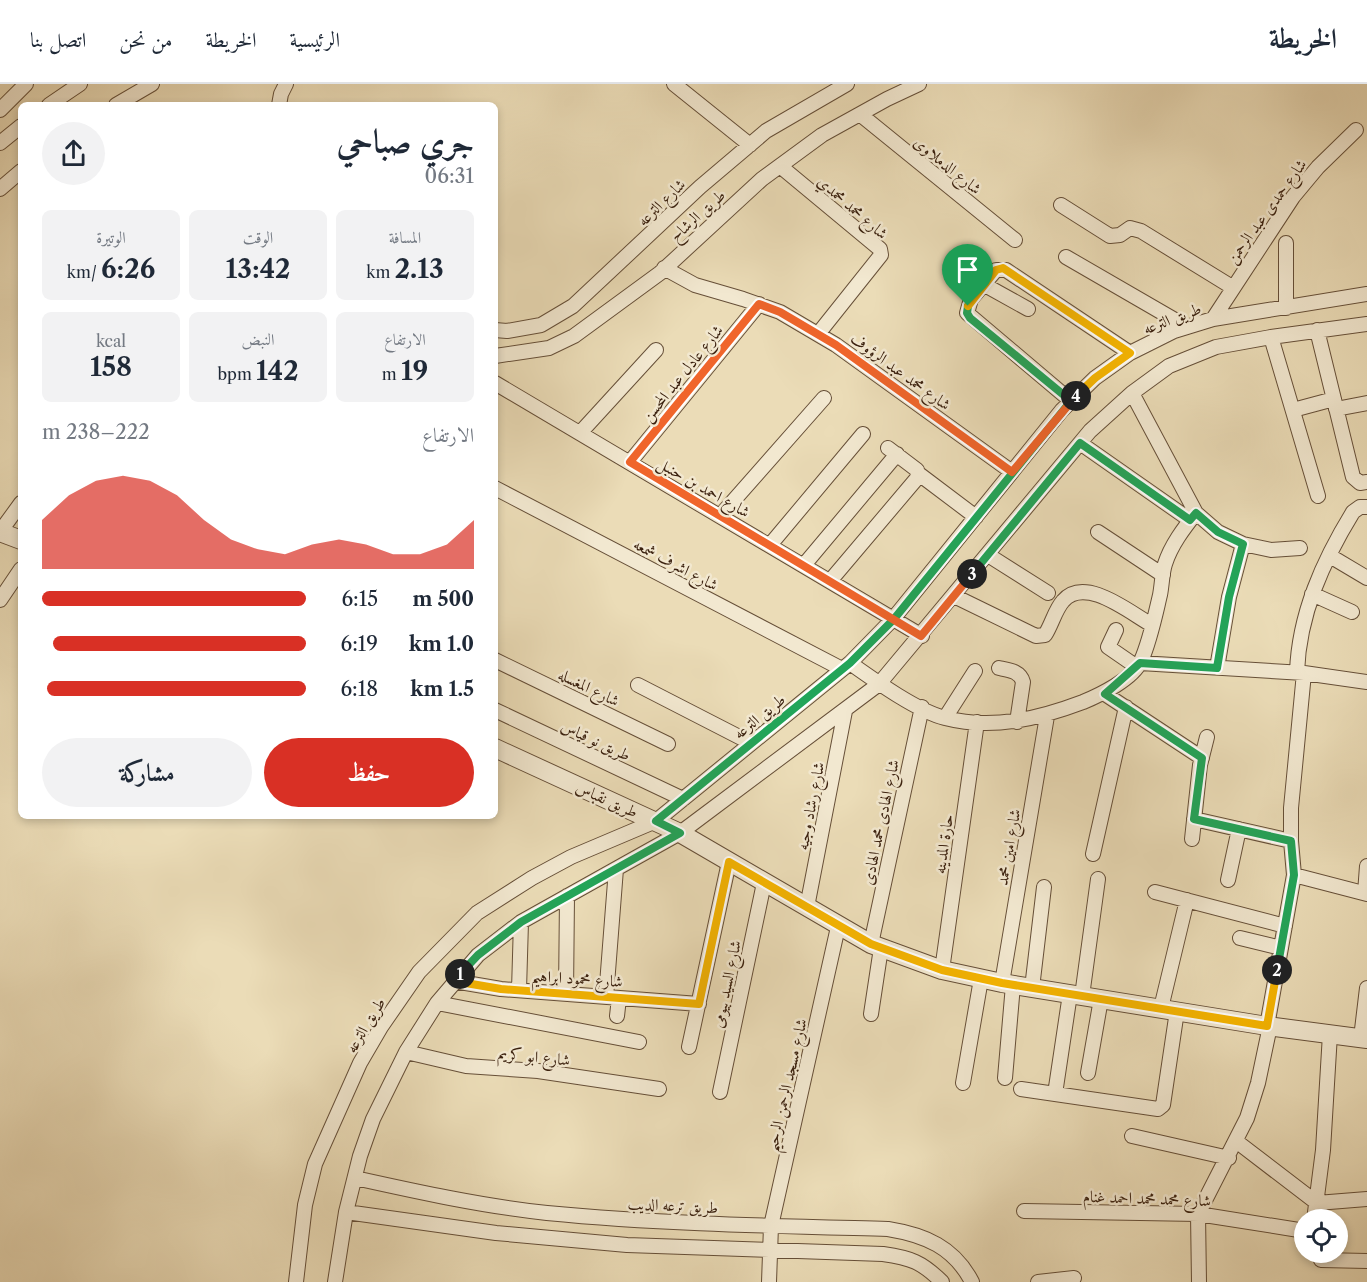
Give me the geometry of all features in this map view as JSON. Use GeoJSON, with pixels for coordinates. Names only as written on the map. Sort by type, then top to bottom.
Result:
{"type":"FeatureCollection","features":[{"type":"Feature","properties":{"kind":"street"},"geometry":{"type":"LineString","coordinates":[[0,110],[26,84]]}},
{"type":"Feature","properties":{"kind":"street"},"geometry":{"type":"LineString","coordinates":[[53,102],[80,84]]}},
{"type":"Feature","properties":{"kind":"street"},"geometry":{"type":"LineString","coordinates":[[118,102],[128,89],[152,84]]}},
{"type":"Feature","properties":{"kind":"street"},"geometry":{"type":"LineString","coordinates":[[280,102],[286,84]]}},
{"type":"Feature","properties":{"kind":"street"},"geometry":{"type":"LineString","coordinates":[[674,84],[750,145]]}},
{"type":"Feature","properties":{"kind":"street","name":"شارع الترعه"},"geometry":{"type":"LineString","coordinates":[[498,330],[507,331],[541,325],[573,306],[700,187],[766,131],[847,84]]}},
{"type":"Feature","properties":{"kind":"street","name":"طريق الرشاح"},"geometry":{"type":"LineString","coordinates":[[498,356],[549,348],[574,336],[664,268],[762,179],[822,135],[919,84]]}},
{"type":"Feature","properties":{"kind":"street","name":"شارع الدملاوى"},"geometry":{"type":"LineString","coordinates":[[861,115],[1015,240]]}},
{"type":"Feature","properties":{"kind":"street"},"geometry":{"type":"LineString","coordinates":[[2,138],[18,128]]}},
{"type":"Feature","properties":{"kind":"street","name":"شارع حمدى عبد الرحمن"},"geometry":{"type":"LineString","coordinates":[[1213,319],[1232,287],[1299,190],[1318,167],[1356,130]]}},
{"type":"Feature","properties":{"kind":"street","name":"شارع محمد محمدي"},"geometry":{"type":"LineString","coordinates":[[780,166],[880,249],[881,255],[818,334]]}},
{"type":"Feature","properties":{"kind":"street"},"geometry":{"type":"LineString","coordinates":[[0,189],[18,174]]}},
{"type":"Feature","properties":{"kind":"street"},"geometry":{"type":"LineString","coordinates":[[1061,205],[1110,236],[1120,235],[1130,228],[1141,231],[1232,287]]}},
{"type":"Feature","properties":{"kind":"street"},"geometry":{"type":"LineString","coordinates":[[1286,243],[1286,308]]}},
{"type":"Feature","properties":{"kind":"street"},"geometry":{"type":"LineString","coordinates":[[1066,257],[1187,327]]}},
{"type":"Feature","properties":{"kind":"street","name":"شارع محمد عبد الرؤوف"},"geometry":{"type":"LineString","coordinates":[[664,268],[695,285],[780,312],[818,334],[1012,472]]}},
{"type":"Feature","properties":{"kind":"street"},"geometry":{"type":"LineString","coordinates":[[1071,401],[970,318],[967,313],[968,306],[996,270],[1006,270],[1130,353]]}},
{"type":"Feature","properties":{"kind":"street"},"geometry":{"type":"LineString","coordinates":[[986,281],[1028,309]]}},
{"type":"Feature","properties":{"kind":"street","name":"طريق الترعه"},"geometry":{"type":"LineString","coordinates":[[296,1282],[305,1205],[323,1142],[360,1063],[419,972],[477,913],[500,897],[571,857],[656,821],[846,666],[894,619],[1071,401],[1095,378],[1130,353],[1187,327],[1213,319],[1367,294]]}},
{"type":"Feature","properties":{"kind":"street","name":"شارع عادل عبد المحسن"},"geometry":{"type":"LineString","coordinates":[[630,462],[759,304]]}},
{"type":"Feature","properties":{"kind":"street"},"geometry":{"type":"LineString","coordinates":[[335,1282],[346,1212],[360,1156],[373,1119],[406,1052],[437,1003],[478,955],[521,922],[680,833],[879,684],[1080,443],[1132,393],[1169,366],[1216,347],[1317,330],[1367,327]]}},
{"type":"Feature","properties":{"kind":"street"},"geometry":{"type":"LineString","coordinates":[[1317,330],[1353,477],[1360,483],[1367,482]]}},
{"type":"Feature","properties":{"kind":"street"},"geometry":{"type":"LineString","coordinates":[[1271,337],[1318,496]]}},
{"type":"Feature","properties":{"kind":"street"},"geometry":{"type":"LineString","coordinates":[[580,433],[657,350]]}},
{"type":"Feature","properties":{"kind":"street","name":"شارع احمد بن حنبل"},"geometry":{"type":"LineString","coordinates":[[498,385],[770,544],[921,636]]}},
{"type":"Feature","properties":{"kind":"street"},"geometry":{"type":"LineString","coordinates":[[1132,393],[1193,517]]}},
{"type":"Feature","properties":{"kind":"street"},"geometry":{"type":"LineString","coordinates":[[720,516],[824,398]]}},
{"type":"Feature","properties":{"kind":"street"},"geometry":{"type":"LineString","coordinates":[[1293,410],[1335,404],[1367,403]]}},
{"type":"Feature","properties":{"kind":"street"},"geometry":{"type":"LineString","coordinates":[[770,544],[863,434]]}},
{"type":"Feature","properties":{"kind":"street"},"geometry":{"type":"LineString","coordinates":[[1080,443],[1193,517],[1243,544],[1271,550],[1300,548]]}},
{"type":"Feature","properties":{"kind":"street"},"geometry":{"type":"LineString","coordinates":[[804,565],[892,451],[976,517]]}},
{"type":"Feature","properties":{"kind":"street"},"geometry":{"type":"LineString","coordinates":[[830,580],[916,481],[919,474]]}},
{"type":"Feature","properties":{"kind":"street","name":"شارع اشرف شمعه"},"geometry":{"type":"LineString","coordinates":[[498,490],[945,718],[976,722],[1017,722],[1047,716],[1105,694],[1139,665]]}},
{"type":"Feature","properties":{"kind":"street"},"geometry":{"type":"LineString","coordinates":[[1199,1282],[1198,1214],[1236,1141],[1258,1083],[1294,875],[1291,841],[1300,672],[1298,645],[1303,619],[1312,594],[1353,512],[1360,507],[1367,507]]}},
{"type":"Feature","properties":{"kind":"street"},"geometry":{"type":"LineString","coordinates":[[5,534],[18,508]]}},
{"type":"Feature","properties":{"kind":"street"},"geometry":{"type":"LineString","coordinates":[[1139,665],[1152,626],[1170,554],[1193,517]]}},
{"type":"Feature","properties":{"kind":"street"},"geometry":{"type":"LineString","coordinates":[[1098,532],[1163,575]]}},
{"type":"Feature","properties":{"kind":"street"},"geometry":{"type":"LineString","coordinates":[[1217,668],[1229,597],[1243,544]]}},
{"type":"Feature","properties":{"kind":"street"},"geometry":{"type":"LineString","coordinates":[[988,555],[1048,593]]}},
{"type":"Feature","properties":{"kind":"street"},"geometry":{"type":"LineString","coordinates":[[1330,556],[1367,578]]}},
{"type":"Feature","properties":{"kind":"street"},"geometry":{"type":"LineString","coordinates":[[0,600],[18,573]]}},
{"type":"Feature","properties":{"kind":"street"},"geometry":{"type":"LineString","coordinates":[[954,596],[1036,636],[1046,634],[1062,601],[1070,595],[1091,591],[1152,626]]}},
{"type":"Feature","properties":{"kind":"street"},"geometry":{"type":"LineString","coordinates":[[1312,594],[1352,612]]}},
{"type":"Feature","properties":{"kind":"street"},"geometry":{"type":"LineString","coordinates":[[1116,630],[1108,647],[1139,665],[1300,672],[1367,682]]}},
{"type":"Feature","properties":{"kind":"street","name":"شارع المغسله"},"geometry":{"type":"LineString","coordinates":[[498,661],[668,744]]}},
{"type":"Feature","properties":{"kind":"street"},"geometry":{"type":"LineString","coordinates":[[999,668],[1018,673],[1022,677],[1017,722]]}},
{"type":"Feature","properties":{"kind":"street"},"geometry":{"type":"LineString","coordinates":[[945,718],[975,671]]}},
{"type":"Feature","properties":{"kind":"street"},"geometry":{"type":"LineString","coordinates":[[638,685],[751,743]]}},
{"type":"Feature","properties":{"kind":"street"},"geometry":{"type":"LineString","coordinates":[[1105,694],[1202,758]]}},
{"type":"Feature","properties":{"kind":"street","name":"شارع الهادى محمد الهادى"},"geometry":{"type":"LineString","coordinates":[[871,1014],[876,946],[922,707]]}},
{"type":"Feature","properties":{"kind":"street"},"geometry":{"type":"LineString","coordinates":[[1093,854],[1126,707]]}},
{"type":"Feature","properties":{"kind":"street","name":"طريق نو قياس"},"geometry":{"type":"LineString","coordinates":[[498,711],[683,799]]}},
{"type":"Feature","properties":{"kind":"street","name":"شارع رشاد وجيه"},"geometry":{"type":"LineString","coordinates":[[807,907],[845,711]]}},
{"type":"Feature","properties":{"kind":"street","name":"شارع امين محمد"},"geometry":{"type":"LineString","coordinates":[[1005,1078],[1008,984],[1047,716]]}},
{"type":"Feature","properties":{"kind":"street","name":"حارة المدينه"},"geometry":{"type":"LineString","coordinates":[[942,970],[976,722]]}},
{"type":"Feature","properties":{"kind":"street"},"geometry":{"type":"LineString","coordinates":[[1192,839],[1202,758],[1207,738]]}},
{"type":"Feature","properties":{"kind":"street","name":"طريق نقباس"},"geometry":{"type":"LineString","coordinates":[[498,749],[680,833],[838,927],[876,946],[942,970],[1032,988],[1268,1026],[1364,1038]]}},
{"type":"Feature","properties":{"kind":"street"},"geometry":{"type":"LineString","coordinates":[[1194,819],[1291,841]]}},
{"type":"Feature","properties":{"kind":"street"},"geometry":{"type":"LineString","coordinates":[[1228,880],[1239,829]]}},
{"type":"Feature","properties":{"kind":"street"},"geometry":{"type":"LineString","coordinates":[[689,1047],[729,862]]}},
{"type":"Feature","properties":{"kind":"street"},"geometry":{"type":"LineString","coordinates":[[1294,875],[1366,893],[1367,866]]}},
{"type":"Feature","properties":{"kind":"street"},"geometry":{"type":"LineString","coordinates":[[616,869],[613,998],[617,1016]]}},
{"type":"Feature","properties":{"kind":"street"},"geometry":{"type":"LineString","coordinates":[[1055,1094],[1098,879]]}},
{"type":"Feature","properties":{"kind":"street","name":"شارع السيد بيومى"},"geometry":{"type":"LineString","coordinates":[[720,1092],[764,883]]}},
{"type":"Feature","properties":{"kind":"street"},"geometry":{"type":"LineString","coordinates":[[1032,988],[1044,887]]}},
{"type":"Feature","properties":{"kind":"street"},"geometry":{"type":"LineString","coordinates":[[1155,892],[1285,926]]}},
{"type":"Feature","properties":{"kind":"street"},"geometry":{"type":"LineString","coordinates":[[566,994],[567,896]]}},
{"type":"Feature","properties":{"kind":"street"},"geometry":{"type":"LineString","coordinates":[[1021,1089],[1154,1109],[1163,1105],[1169,1010],[1186,900]]}},
{"type":"Feature","properties":{"kind":"street"},"geometry":{"type":"LineString","coordinates":[[519,990],[521,922]]}},
{"type":"Feature","properties":{"kind":"street","name":"شارع مسجد الرحمن الرحيم"},"geometry":{"type":"LineString","coordinates":[[769,1282],[771,1229],[838,927]]}},
{"type":"Feature","properties":{"kind":"street"},"geometry":{"type":"LineString","coordinates":[[1240,938],[1281,948]]}},
{"type":"Feature","properties":{"kind":"street"},"geometry":{"type":"LineString","coordinates":[[963,1083],[981,979]]}},
{"type":"Feature","properties":{"kind":"street","name":"شارع محمود ابراهيم"},"geometry":{"type":"LineString","coordinates":[[454,981],[519,990],[699,1004]]}},
{"type":"Feature","properties":{"kind":"street"},"geometry":{"type":"LineString","coordinates":[[1364,1038],[1367,988]]}},
{"type":"Feature","properties":{"kind":"street"},"geometry":{"type":"LineString","coordinates":[[1088,1073],[1101,999]]}},
{"type":"Feature","properties":{"kind":"street"},"geometry":{"type":"LineString","coordinates":[[437,1003],[639,1042]]}},
{"type":"Feature","properties":{"kind":"street"},"geometry":{"type":"LineString","coordinates":[[1316,1209],[1323,1150],[1330,1035]]}},
{"type":"Feature","properties":{"kind":"street","name":"شارع ابو كريم"},"geometry":{"type":"LineString","coordinates":[[406,1052],[466,1066],[538,1071],[659,1089]]}},
{"type":"Feature","properties":{"kind":"street"},"geometry":{"type":"LineString","coordinates":[[1132,1136],[1228,1158]]}},
{"type":"Feature","properties":{"kind":"street"},"geometry":{"type":"LineString","coordinates":[[1236,1141],[1317,1203],[1367,1199]]}},
{"type":"Feature","properties":{"kind":"street","name":"طريق ترعه الديب"},"geometry":{"type":"LineString","coordinates":[[355,1178],[456,1200],[546,1213],[771,1229],[888,1229],[912,1233],[935,1242],[954,1255],[972,1282]]}},
{"type":"Feature","properties":{"kind":"street","name":"شارع محمد محمد احمد غنام"},"geometry":{"type":"LineString","coordinates":[[1024,1211],[1198,1214],[1294,1229]]}},
{"type":"Feature","properties":{"kind":"street"},"geometry":{"type":"LineString","coordinates":[[346,1212],[507,1234],[627,1245],[883,1254],[911,1258],[928,1268],[942,1282]]}},
{"type":"Feature","properties":{"kind":"street"},"geometry":{"type":"LineString","coordinates":[[1348,1261],[1367,1261]]}},
{"type":"Feature","properties":{"kind":"street"},"geometry":{"type":"LineString","coordinates":[[1038,1282],[1074,1278]]}},
{"type":"Feature","properties":{"kind":"route"},"geometry":{"type":"LineString","coordinates":[[968,306],[967,313],[970,318],[1071,401],[1062,410],[894,619],[850,663],[656,821],[680,833],[521,922],[478,955],[454,981],[501,989],[699,1004],[729,862],[871,944],[942,970],[1002,983],[1267,1026],[1294,875],[1291,841],[1194,819],[1202,758],[1105,694],[1140,663],[1217,668],[1229,597],[1243,544],[1218,532],[1196,513],[1190,520],[1080,443],[921,636],[894,619],[830,580],[770,544],[630,462],[759,304],[780,312],[836,345],[1012,472],[1062,410],[1095,378],[1130,353],[1003,268],[996,270],[971,299],[968,306]]}}]}
